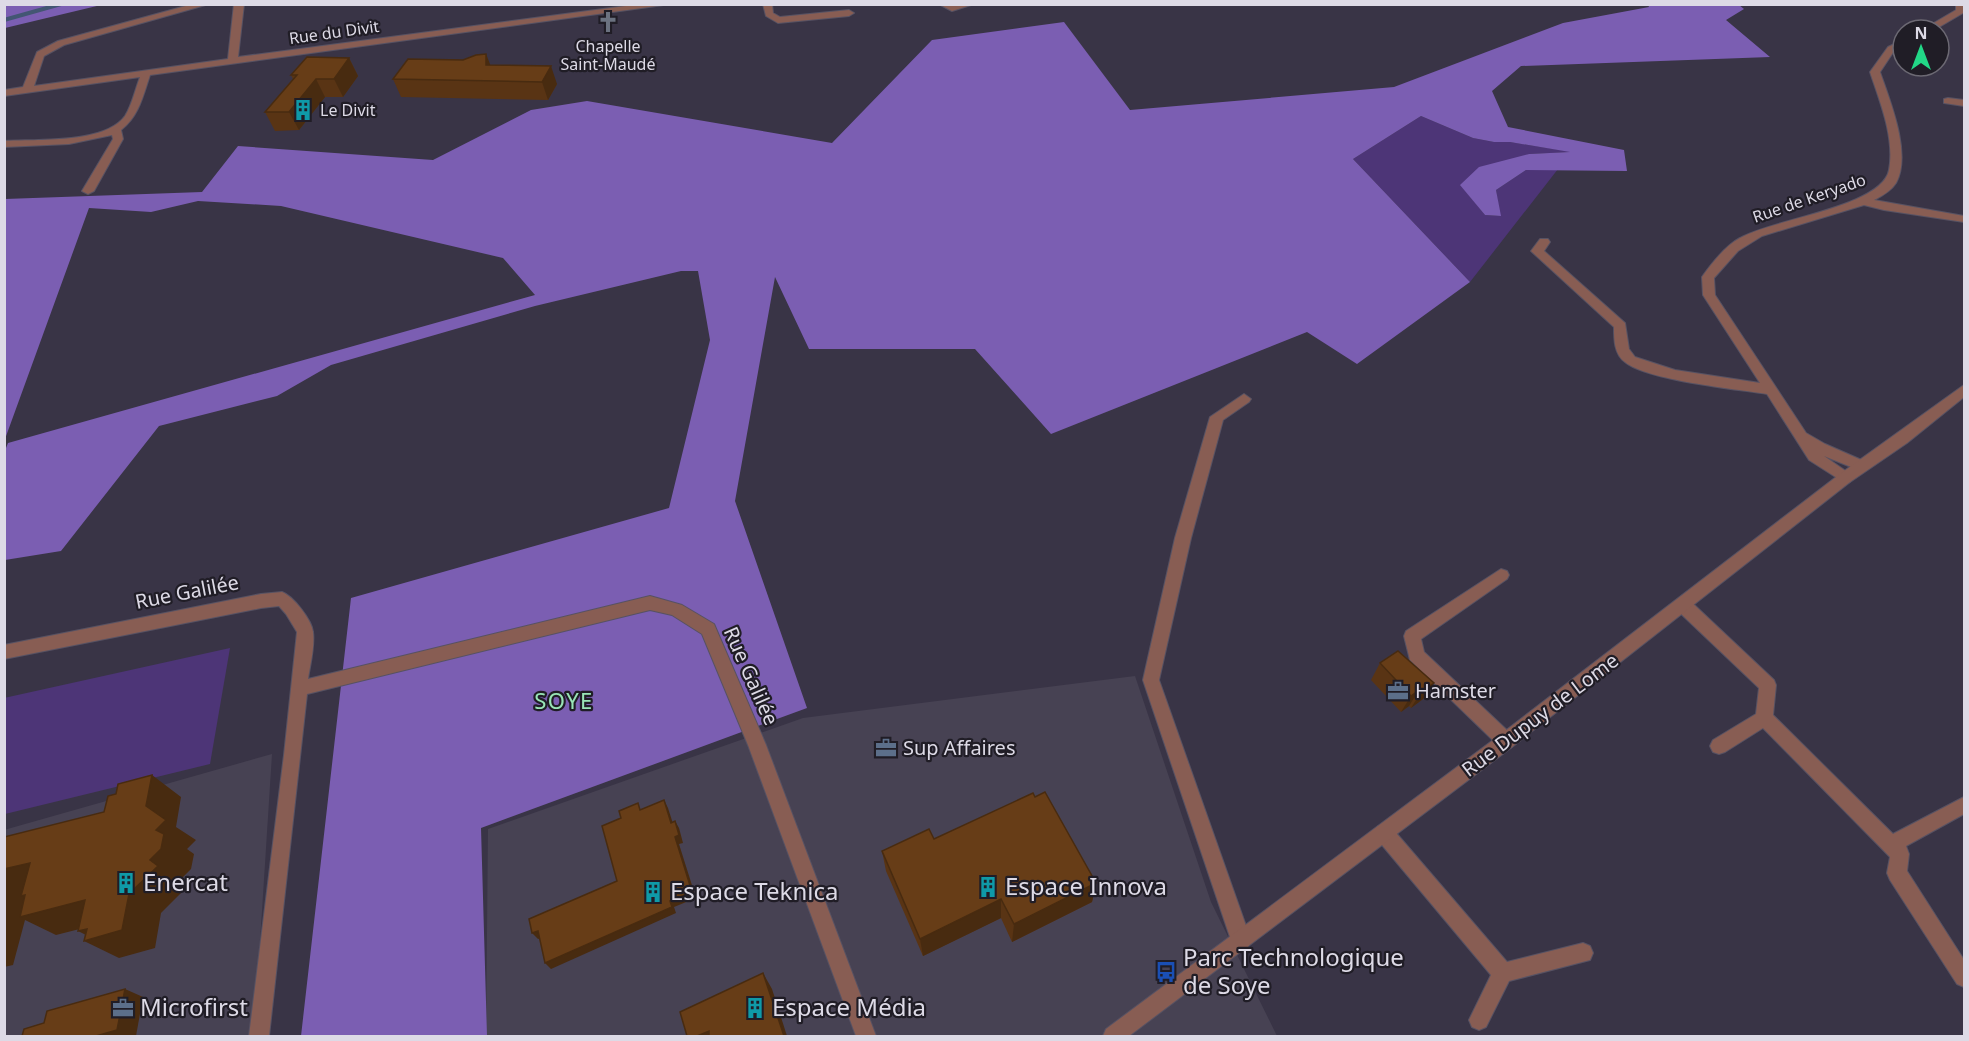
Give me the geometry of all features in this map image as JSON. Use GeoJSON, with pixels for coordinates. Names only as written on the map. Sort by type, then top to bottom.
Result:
{"type":"FeatureCollection","features":[{"type":"Feature","properties":{"kind":"street"},"geometry":{"type":"LineString","coordinates":[[27,92],[40,54],[61,43],[205,4]]}},
{"type":"Feature","properties":{"kind":"street"},"geometry":{"type":"LineString","coordinates":[[233,62],[239,4]]}},
{"type":"Feature","properties":{"kind":"street","name":"Rue du Divit"},"geometry":{"type":"LineString","coordinates":[[4,93],[27,92],[604,9],[668,4]]}},
{"type":"Feature","properties":{"kind":"street"},"geometry":{"type":"LineString","coordinates":[[767,4],[769,14],[778,20],[849,13]]}},
{"type":"Feature","properties":{"kind":"street"},"geometry":{"type":"LineString","coordinates":[[943,4],[952,8],[970,4]]}},
{"type":"Feature","properties":{"kind":"street"},"geometry":{"type":"LineString","coordinates":[[1948,18],[1960,11],[1961,4]]}},
{"type":"Feature","properties":{"kind":"street","name":"Rue de Keryado"},"geometry":{"type":"LineString","coordinates":[[1845,478],[1814,456],[1709,295],[1707,277],[1742,241],[1780,225],[1863,201],[1889,184],[1894,172],[1893,130],[1875,72],[1891,49]]}},
{"type":"Feature","properties":{"kind":"street"},"geometry":{"type":"LineString","coordinates":[[4,144],[94,137],[116,130],[127,120],[146,74]]}},
{"type":"Feature","properties":{"kind":"street"},"geometry":{"type":"LineString","coordinates":[[1948,101],[1965,103]]}},
{"type":"Feature","properties":{"kind":"street"},"geometry":{"type":"LineString","coordinates":[[88,191],[118,139],[116,130]]}},
{"type":"Feature","properties":{"kind":"street"},"geometry":{"type":"LineString","coordinates":[[1863,201],[1884,207],[1965,219]]}},
{"type":"Feature","properties":{"kind":"street"},"geometry":{"type":"LineString","coordinates":[[1544,242],[1538,251],[1620,326],[1621,348],[1630,360],[1650,369],[1771,390]]}},
{"type":"Feature","properties":{"kind":"street","name":"Rue Dupuy de Lome"},"geometry":{"type":"LineString","coordinates":[[1113,1036],[1506,741],[1845,478],[1902,439],[1965,390]]}},
{"type":"Feature","properties":{"kind":"street"},"geometry":{"type":"LineString","coordinates":[[1241,940],[1151,680],[1183,538],[1217,417],[1244,399]]}},
{"type":"Feature","properties":{"kind":"street","name":"Rue de Keryado"},"geometry":{"type":"LineString","coordinates":[[1799,432],[1820,448],[1861,466]]}},
{"type":"Feature","properties":{"kind":"street"},"geometry":{"type":"LineString","coordinates":[[1502,574],[1413,636],[1416,655],[1506,741]]}},
{"type":"Feature","properties":{"kind":"street","name":"Rue Galilée"},"geometry":{"type":"LineString","coordinates":[[4,652],[261,601],[282,599],[292,609],[305,631],[293,755],[259,1036]]}},
{"type":"Feature","properties":{"kind":"street","name":"Rue Galilée"},"geometry":{"type":"LineString","coordinates":[[299,689],[650,603],[676,610],[708,629],[757,745],[866,1036]]}},
{"type":"Feature","properties":{"kind":"street"},"geometry":{"type":"LineString","coordinates":[[1683,605],[1768,685],[1764,718]]}},
{"type":"Feature","properties":{"kind":"street"},"geometry":{"type":"LineString","coordinates":[[1719,746],[1764,718]]}},
{"type":"Feature","properties":{"kind":"street"},"geometry":{"type":"LineString","coordinates":[[1764,718],[1900,854],[1897,873],[1965,977]]}},
{"type":"Feature","properties":{"kind":"street"},"geometry":{"type":"LineString","coordinates":[[1890,845],[1965,805]]}},
{"type":"Feature","properties":{"kind":"street"},"geometry":{"type":"LineString","coordinates":[[1384,833],[1503,974]]}},
{"type":"Feature","properties":{"kind":"street"},"geometry":{"type":"LineString","coordinates":[[1479,1020],[1503,974],[1582,954]]}},
{"type":"Feature","properties":{"kind":"shaded area"},"geometry":{"type":"Polygon","coordinates":[[[5,4],[101,4],[101,5],[5,28],[5,4]]]}},
{"type":"Feature","properties":{"kind":"shaded area"},"geometry":{"type":"Polygon","coordinates":[[[1648,5],[1739,5],[1744,9],[1726,20],[1770,57],[1521,66],[1492,91],[1508,127],[1624,150],[1627,171],[1526,170],[1496,190],[1501,216],[1485,215],[1460,185],[1479,167],[1529,154],[1570,152],[1473,138],[1421,116],[1353,159],[1470,282],[1357,364],[1307,332],[1051,434],[975,349],[809,349],[775,277],[735,501],[807,708],[481,828],[487,1036],[301,1036],[351,598],[669,508],[710,340],[698,271],[681,271],[535,306],[331,365],[277,396],[159,426],[61,551],[5,560],[4,453],[8,443],[535,295],[503,258],[281,206],[198,201],[151,212],[89,208],[5,439],[5,199],[202,192],[238,146],[433,160],[531,110],[587,101],[832,143],[932,40],[1064,22],[1130,110],[1394,87],[1563,23],[1649,7],[1648,5]]]}},
{"type":"Feature","properties":{"kind":"shaded area"},"geometry":{"type":"Polygon","coordinates":[[[1421,116],[1473,138],[1574,152],[1529,154],[1461,185],[1485,215],[1500,216],[1496,190],[1526,170],[1558,169],[1470,282],[1353,159],[1421,116]]]}},
{"type":"Feature","properties":{"kind":"shaded area"},"geometry":{"type":"Polygon","coordinates":[[[230,648],[210,764],[5,814],[4,698],[230,648]]]}},
{"type":"Feature","properties":{"kind":"shaded area","name":"Parc Technologique de Soye"},"geometry":{"type":"Polygon","coordinates":[[[1135,676],[1211,902],[1277,1036],[486,1036],[488,829],[803,718],[1135,676]]]}},
{"type":"Feature","properties":{"kind":"shaded area"},"geometry":{"type":"Polygon","coordinates":[[[272,754],[254,1036],[5,1036],[4,830],[272,754]]]}},
{"type":"Feature","properties":{"kind":"building"},"geometry":{"type":"Polygon","coordinates":[[[486,54],[486,65],[551,66],[542,82],[393,79],[408,59],[463,60],[486,54]]]}},
{"type":"Feature","properties":{"kind":"building"},"geometry":{"type":"Polygon","coordinates":[[[307,57],[349,58],[334,79],[316,79],[289,112],[265,112],[297,75],[291,75],[307,57]]]}},
{"type":"Feature","properties":{"kind":"building"},"geometry":{"type":"Polygon","coordinates":[[[1398,651],[1434,683],[1411,696],[1380,663],[1398,651]]]}},
{"type":"Feature","properties":{"kind":"building"},"geometry":{"type":"Polygon","coordinates":[[[152,775],[146,806],[166,820],[156,830],[164,834],[161,849],[150,860],[158,866],[129,894],[122,930],[84,941],[87,929],[78,931],[85,900],[20,917],[25,895],[21,896],[30,863],[4,869],[4,837],[104,812],[108,796],[116,794],[118,784],[152,775]]]}},
{"type":"Feature","properties":{"kind":"building","name":"Espace Innova"},"geometry":{"type":"Polygon","coordinates":[[[1045,792],[1096,883],[1014,924],[1001,899],[920,939],[882,851],[929,829],[934,839],[1033,793],[1035,797],[1045,792]]]}},
{"type":"Feature","properties":{"kind":"building","name":"Espace Teknica"},"geometry":{"type":"Polygon","coordinates":[[[664,800],[671,823],[675,821],[679,835],[675,837],[692,892],[670,901],[672,907],[545,963],[538,931],[532,933],[529,919],[617,881],[602,826],[621,818],[619,811],[638,803],[640,810],[664,800]]]}},
{"type":"Feature","properties":{"kind":"building"},"geometry":{"type":"Polygon","coordinates":[[[763,973],[784,1036],[709,1036],[709,1031],[697,1036],[687,1036],[680,1012],[763,973]]]}},
{"type":"Feature","properties":{"kind":"building"},"geometry":{"type":"Polygon","coordinates":[[[125,989],[117,1030],[96,1036],[22,1036],[24,1029],[44,1023],[47,1011],[125,989]]]}},
{"type":"Feature","properties":{"kind":"waterway"},"geometry":{"type":"LineString","coordinates":[[4,20],[61,4]]}},
{"type":"Feature","properties":{"kind":"place","name":"Chapelle Saint-Maudé"},"geometry":{"type":"Point","coordinates":[608,22]}},
{"type":"Feature","properties":{"kind":"place","name":"Le Divit"},"geometry":{"type":"Point","coordinates":[303,110]}},
{"type":"Feature","properties":{"kind":"place","name":"Hamster"},"geometry":{"type":"Point","coordinates":[1398,691]}},
{"type":"Feature","properties":{"kind":"place","name":"Sup Affaires"},"geometry":{"type":"Point","coordinates":[886,748]}},
{"type":"Feature","properties":{"kind":"place","name":"Enercat"},"geometry":{"type":"Point","coordinates":[126,883]}},
{"type":"Feature","properties":{"kind":"place","name":"Espace Innova"},"geometry":{"type":"Point","coordinates":[988,887]}},
{"type":"Feature","properties":{"kind":"place","name":"Espace Teknica"},"geometry":{"type":"Point","coordinates":[653,892]}},
{"type":"Feature","properties":{"kind":"place","name":"Parc Technologique de Soye"},"geometry":{"type":"Point","coordinates":[1166,972]}},
{"type":"Feature","properties":{"kind":"place","name":"Microfirst"},"geometry":{"type":"Point","coordinates":[123,1008]}},
{"type":"Feature","properties":{"kind":"place","name":"Espace Média"},"geometry":{"type":"Point","coordinates":[755,1008]}},
{"type":"Feature","properties":{"kind":"district","name":"SOYE"},"geometry":{"type":"Point","coordinates":[564,701]}}]}
